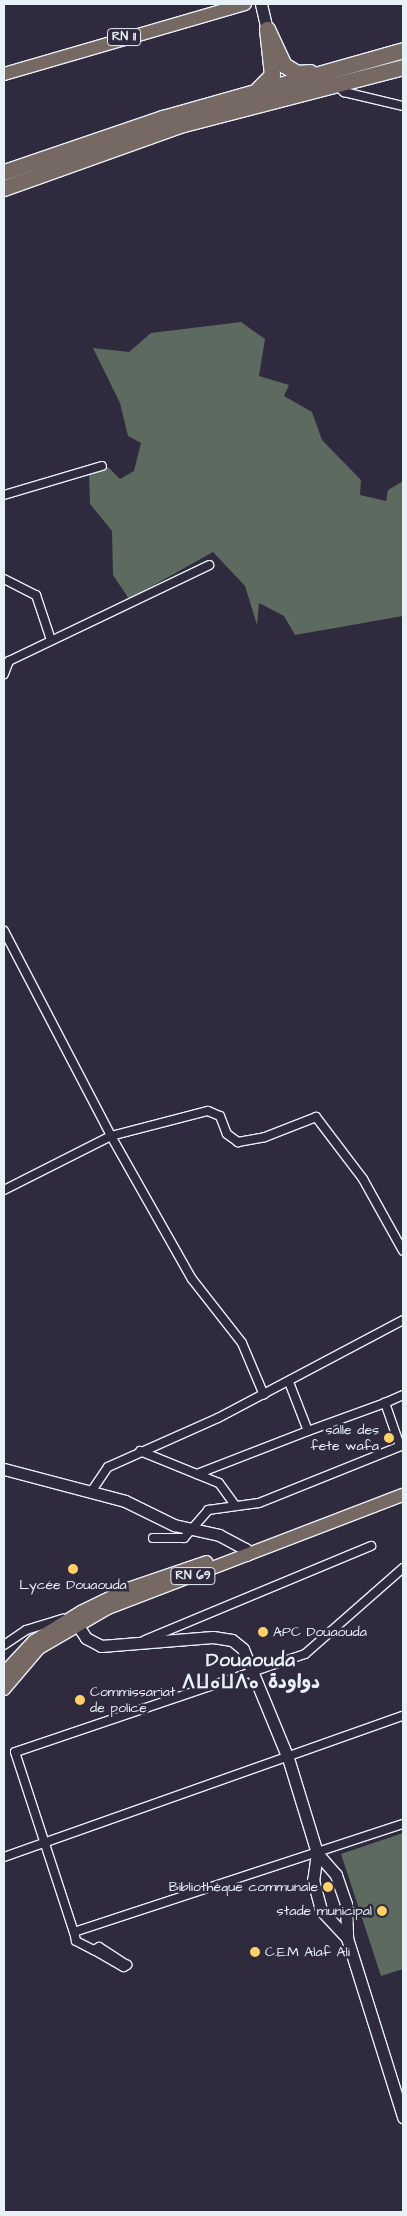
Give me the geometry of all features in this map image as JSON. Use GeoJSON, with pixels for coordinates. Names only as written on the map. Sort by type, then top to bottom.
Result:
{"type":"FeatureCollection","features":[{"type":"Feature","properties":{"kind":"highway"},"geometry":{"type":"LineString","coordinates":[[267,29],[279,58],[296,73],[385,56]]}},
{"type":"Feature","properties":{"kind":"highway"},"geometry":{"type":"LineString","coordinates":[[256,90],[272,75],[267,29]]}},
{"type":"Feature","properties":{"kind":"highway"},"geometry":{"type":"LineString","coordinates":[[4,168],[256,90],[403,50]]}},
{"type":"Feature","properties":{"kind":"highway"},"geometry":{"type":"LineString","coordinates":[[4,188],[183,124],[403,67]]}},
{"type":"Feature","properties":{"kind":"highway"},"geometry":{"type":"LineString","coordinates":[[4,172],[51,154]]}},
{"type":"Feature","properties":{"kind":"main road","name":"RN 11"},"geometry":{"type":"LineString","coordinates":[[4,74],[245,4]]}},
{"type":"Feature","properties":{"kind":"main road","name":"RN 69"},"geometry":{"type":"LineString","coordinates":[[4,1673],[34,1641],[75,1621],[403,1488]]}},
{"type":"Feature","properties":{"kind":"main road","name":"RN 69"},"geometry":{"type":"LineString","coordinates":[[246,1552],[403,1495]]}},
{"type":"Feature","properties":{"kind":"main road","name":"RN 69"},"geometry":{"type":"LineString","coordinates":[[4,1689],[29,1657],[75,1621]]}},
{"type":"Feature","properties":{"kind":"street"},"geometry":{"type":"LineString","coordinates":[[261,4],[267,29]]}},
{"type":"Feature","properties":{"kind":"street"},"geometry":{"type":"LineString","coordinates":[[336,85],[344,92],[403,106]]}},
{"type":"Feature","properties":{"kind":"street"},"geometry":{"type":"LineString","coordinates":[[4,495],[102,466]]}},
{"type":"Feature","properties":{"kind":"street"},"geometry":{"type":"LineString","coordinates":[[4,674],[9,661],[209,565]]}},
{"type":"Feature","properties":{"kind":"street"},"geometry":{"type":"LineString","coordinates":[[4,579],[36,595],[51,640]]}},
{"type":"Feature","properties":{"kind":"street"},"geometry":{"type":"LineString","coordinates":[[4,931],[111,1136],[192,1279],[242,1343],[264,1395]]}},
{"type":"Feature","properties":{"kind":"street"},"geometry":{"type":"LineString","coordinates":[[4,1190],[111,1136],[208,1111],[220,1116],[227,1134],[238,1142],[265,1138],[316,1117],[363,1179],[403,1251]]}},
{"type":"Feature","properties":{"kind":"street"},"geometry":{"type":"LineString","coordinates":[[91,1492],[108,1467],[264,1395],[403,1320]]}},
{"type":"Feature","properties":{"kind":"street"},"geometry":{"type":"LineString","coordinates":[[289,1382],[308,1431]]}},
{"type":"Feature","properties":{"kind":"street"},"geometry":{"type":"LineString","coordinates":[[197,1474],[403,1395]]}},
{"type":"Feature","properties":{"kind":"street"},"geometry":{"type":"LineString","coordinates":[[153,1538],[184,1538],[190,1528],[208,1510],[259,1503],[402,1445],[385,1403]]}},
{"type":"Feature","properties":{"kind":"street"},"geometry":{"type":"LineString","coordinates":[[140,1451],[219,1483],[235,1505]]}},
{"type":"Feature","properties":{"kind":"street"},"geometry":{"type":"LineString","coordinates":[[4,1469],[91,1492],[190,1528],[220,1535],[246,1552]]}},
{"type":"Feature","properties":{"kind":"street"},"geometry":{"type":"LineString","coordinates":[[135,1644],[371,1546]]}},
{"type":"Feature","properties":{"kind":"street"},"geometry":{"type":"LineString","coordinates":[[94,1950],[76,1941],[15,1752],[306,1654],[403,1568]]}},
{"type":"Feature","properties":{"kind":"street"},"geometry":{"type":"LineString","coordinates":[[4,1645],[26,1630],[75,1621],[86,1638],[101,1646],[224,1638],[239,1644],[288,1758],[317,1853],[336,1875],[346,1904],[347,1938],[403,2117]]}},
{"type":"Feature","properties":{"kind":"street"},"geometry":{"type":"LineString","coordinates":[[4,1857],[44,1840],[288,1758],[403,1716]]}},
{"type":"Feature","properties":{"kind":"street"},"geometry":{"type":"LineString","coordinates":[[74,1932],[403,1824]]}},
{"type":"Feature","properties":{"kind":"street"},"geometry":{"type":"LineString","coordinates":[[317,1853],[313,1880],[322,1910],[347,1938]]}},
{"type":"Feature","properties":{"kind":"green space"},"geometry":{"type":"Polygon","coordinates":[[[241,322],[265,339],[259,376],[289,385],[284,396],[312,412],[322,440],[361,480],[360,495],[386,501],[388,490],[403,481],[403,616],[295,635],[284,616],[259,603],[257,625],[245,586],[213,552],[129,599],[113,575],[112,531],[90,504],[89,473],[108,467],[120,479],[134,471],[141,443],[128,436],[120,403],[93,348],[129,352],[151,333],[241,322]]]}},
{"type":"Feature","properties":{"kind":"green space","name":"stade municipal"},"geometry":{"type":"Polygon","coordinates":[[[403,1833],[403,1969],[381,1976],[341,1854],[403,1833]]]}},
{"type":"Feature","properties":{"kind":"place","name":"salle des fete wafa"},"geometry":{"type":"Point","coordinates":[389,1438]}},
{"type":"Feature","properties":{"kind":"place","name":"Lycée Douaouda"},"geometry":{"type":"Point","coordinates":[73,1569]}},
{"type":"Feature","properties":{"kind":"place","name":"APC Douaouda"},"geometry":{"type":"Point","coordinates":[263,1632]}},
{"type":"Feature","properties":{"kind":"place","name":"Commissariat de police"},"geometry":{"type":"Point","coordinates":[80,1700]}},
{"type":"Feature","properties":{"kind":"place","name":"Bibliothèque communale"},"geometry":{"type":"Point","coordinates":[328,1887]}},
{"type":"Feature","properties":{"kind":"place","name":"stade municipal"},"geometry":{"type":"Point","coordinates":[382,1911]}},
{"type":"Feature","properties":{"kind":"place","name":"C.E.M Alaf Ali"},"geometry":{"type":"Point","coordinates":[255,1952]}},
{"type":"Feature","properties":{"kind":"district","name":"Douaouda ⴷⵡⴰⵡⴷⴰ دواودة"},"geometry":{"type":"Point","coordinates":[251,1672]}}]}
